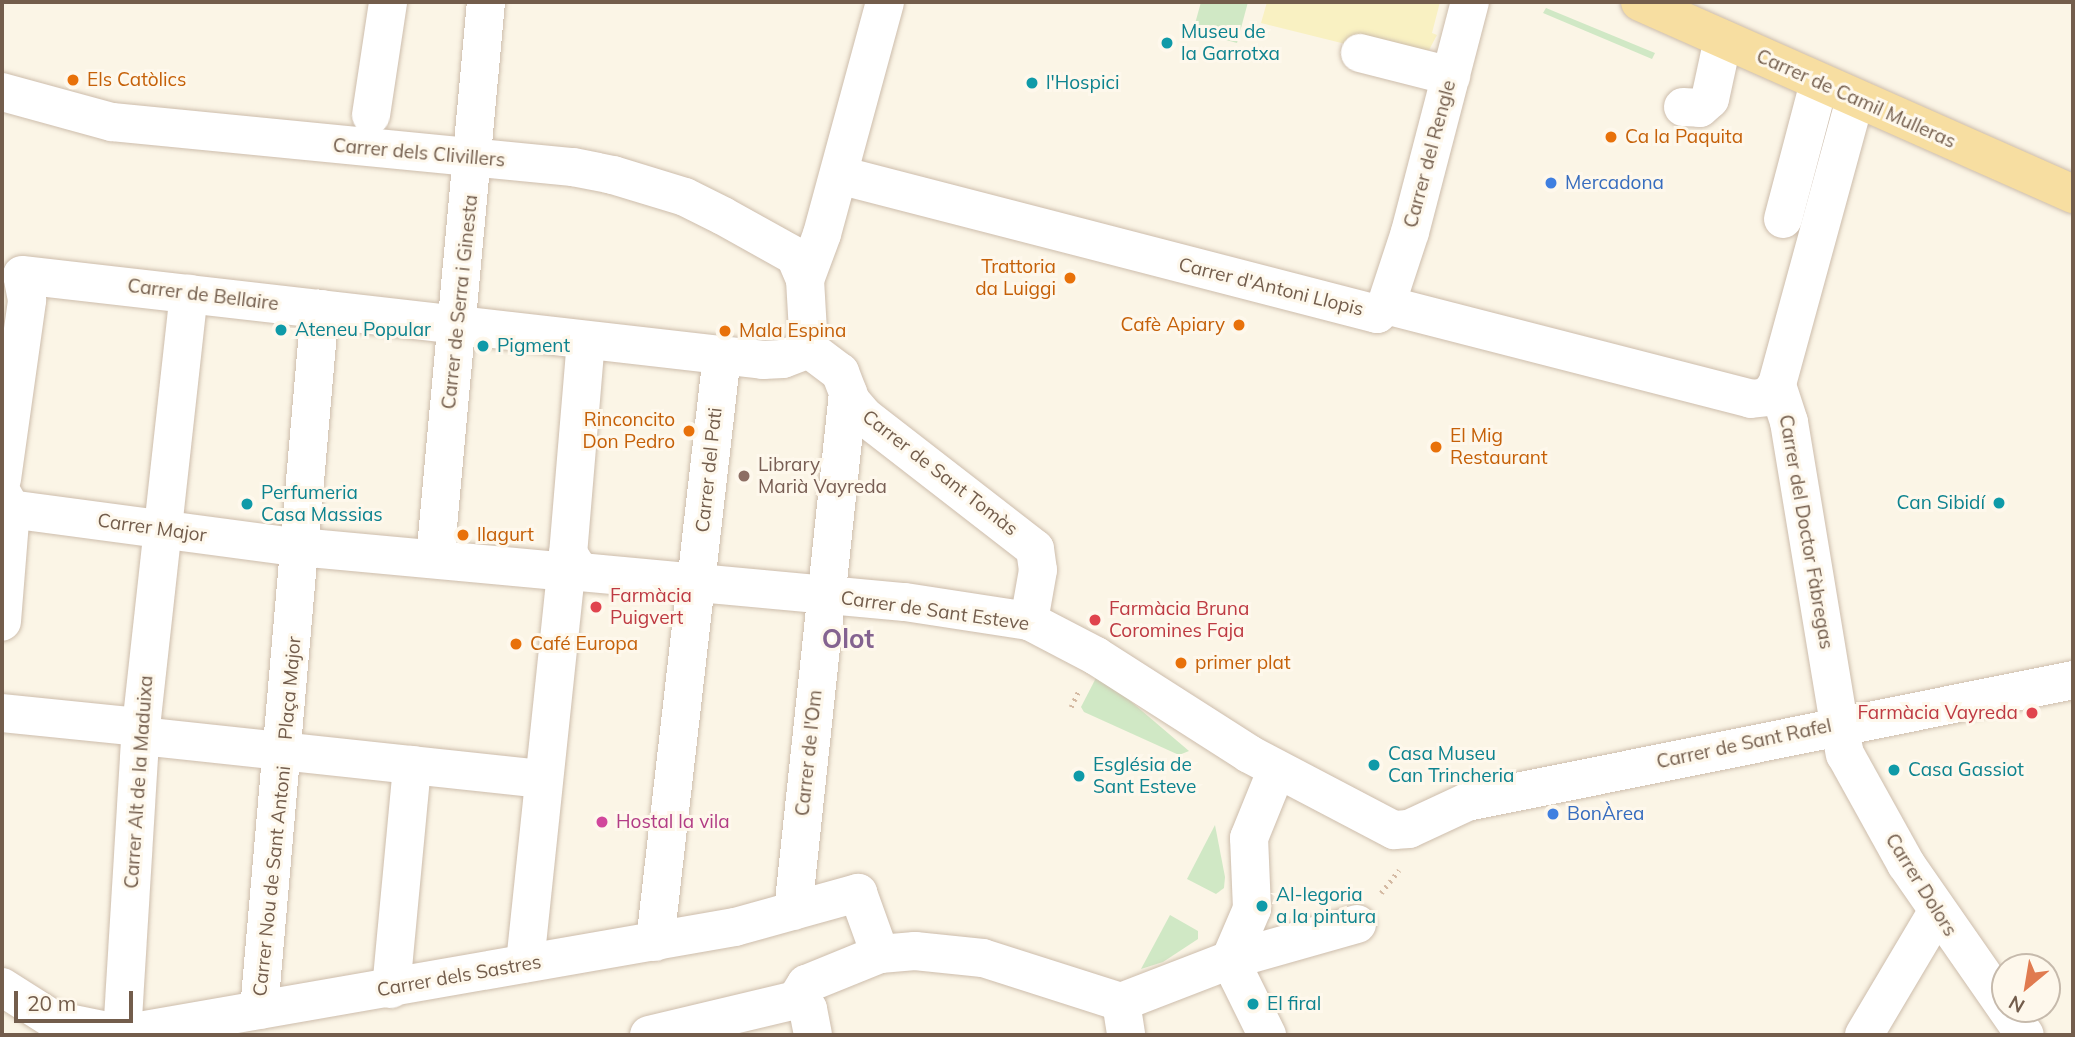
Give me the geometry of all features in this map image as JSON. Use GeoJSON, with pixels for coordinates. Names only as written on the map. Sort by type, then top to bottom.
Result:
{"type":"FeatureCollection","features":[{"type":"Feature","properties":{"kind":"main road","name":"Carrer de Camil Mulleras"},"geometry":{"type":"LineString","coordinates":[[1640,2],[2073,194]]}},
{"type":"Feature","properties":{"kind":"street"},"geometry":{"type":"LineString","coordinates":[[368,135],[387,2]]}},
{"type":"Feature","properties":{"kind":"street","name":"Carrer de Serra i Ginesta"},"geometry":{"type":"LineString","coordinates":[[435,559],[456,323],[466,157],[486,2]]}},
{"type":"Feature","properties":{"kind":"street"},"geometry":{"type":"LineString","coordinates":[[805,352],[805,280],[835,186],[885,2]]}},
{"type":"Feature","properties":{"kind":"street","name":"Carrer del Rengle"},"geometry":{"type":"LineString","coordinates":[[1386,305],[1470,2]]}},
{"type":"Feature","properties":{"kind":"street"},"geometry":{"type":"LineString","coordinates":[[1683,107],[1700,108],[1710,99],[1723,39]]}},
{"type":"Feature","properties":{"kind":"street"},"geometry":{"type":"LineString","coordinates":[[1360,53],[1451,76]]}},
{"type":"Feature","properties":{"kind":"street"},"geometry":{"type":"LineString","coordinates":[[1783,219],[1819,83]]}},
{"type":"Feature","properties":{"kind":"street","name":"Carrer dels Clivillers"},"geometry":{"type":"LineString","coordinates":[[2,92],[112,122],[368,135],[466,157],[573,167],[645,182],[723,216],[789,252],[800,263],[805,280]]}},
{"type":"Feature","properties":{"kind":"street"},"geometry":{"type":"LineString","coordinates":[[1777,385],[1855,99]]}},
{"type":"Feature","properties":{"kind":"street","name":"Carrer d'Antoni Llopis"},"geometry":{"type":"LineString","coordinates":[[835,186],[1367,313],[1377,314],[1386,305],[1751,398],[1767,397],[1777,385]]}},
{"type":"Feature","properties":{"kind":"street","name":"Carrer de Bellaire"},"geometry":{"type":"LineString","coordinates":[[4,498],[27,300],[22,275],[722,355],[774,359],[805,352]]}},
{"type":"Feature","properties":{"kind":"street","name":"Carrer Alt de la Maduixa"},"geometry":{"type":"LineString","coordinates":[[122,1035],[140,732],[189,294]]}},
{"type":"Feature","properties":{"kind":"street","name":"Plaça Major"},"geometry":{"type":"LineString","coordinates":[[320,309],[285,752],[542,779]]}},
{"type":"Feature","properties":{"kind":"street"},"geometry":{"type":"LineString","coordinates":[[524,963],[542,779],[569,567],[586,340]]}},
{"type":"Feature","properties":{"kind":"street","name":"Carrer de Sant Tomàs"},"geometry":{"type":"LineString","coordinates":[[805,352],[840,372],[848,393],[865,417],[1035,549],[1038,570],[1029,621]]}},
{"type":"Feature","properties":{"kind":"street","name":"Carrer del Pati"},"geometry":{"type":"LineString","coordinates":[[655,942],[722,355]]}},
{"type":"Feature","properties":{"kind":"street","name":"Carrer del Doctor Fàbregas"},"geometry":{"type":"LineString","coordinates":[[1777,385],[1789,422],[1839,724]]}},
{"type":"Feature","properties":{"kind":"street","name":"Carrer de l'Om"},"geometry":{"type":"LineString","coordinates":[[793,911],[848,393]]}},
{"type":"Feature","properties":{"kind":"street"},"geometry":{"type":"LineString","coordinates":[[2,622],[4,498]]}},
{"type":"Feature","properties":{"kind":"street","name":"Carrer Major"},"geometry":{"type":"LineString","coordinates":[[4,498],[161,530],[302,547]]}},
{"type":"Feature","properties":{"kind":"street"},"geometry":{"type":"LineString","coordinates":[[302,547],[569,567]]}},
{"type":"Feature","properties":{"kind":"street","name":"Carrer de Sant Esteve"},"geometry":{"type":"LineString","coordinates":[[569,567],[587,573],[825,595],[1029,621],[1096,656],[1277,769],[1382,827],[1401,831],[1419,824]]}},
{"type":"Feature","properties":{"kind":"street","name":"Carrer de Sant Rafel"},"geometry":{"type":"LineString","coordinates":[[1419,824],[1467,802],[1839,724],[2073,680]]}},
{"type":"Feature","properties":{"kind":"street"},"geometry":{"type":"LineString","coordinates":[[2,713],[285,752]]}},
{"type":"Feature","properties":{"kind":"street","name":"Carrer Dolors"},"geometry":{"type":"LineString","coordinates":[[1839,724],[1850,764],[1937,912],[2025,1035]]}},
{"type":"Feature","properties":{"kind":"street","name":"Carrer Nou de Sant Antoni"},"geometry":{"type":"LineString","coordinates":[[260,1010],[285,752]]}},
{"type":"Feature","properties":{"kind":"street"},"geometry":{"type":"LineString","coordinates":[[391,989],[412,765]]}},
{"type":"Feature","properties":{"kind":"street"},"geometry":{"type":"LineString","coordinates":[[1267,1035],[1230,960],[1252,909],[1249,838],[1277,769]]}},
{"type":"Feature","properties":{"kind":"street"},"geometry":{"type":"LineString","coordinates":[[1406,861],[1416,845],[1419,824]]}},
{"type":"Feature","properties":{"kind":"street","name":"Carrer dels Sastres"},"geometry":{"type":"LineString","coordinates":[[2,987],[54,1020],[122,1035],[655,942],[793,911],[858,893],[874,957]]}},
{"type":"Feature","properties":{"kind":"street"},"geometry":{"type":"LineString","coordinates":[[1864,1035],[1937,912]]}},
{"type":"Feature","properties":{"kind":"street"},"geometry":{"type":"LineString","coordinates":[[649,1035],[796,1000],[806,984],[874,957],[915,951],[983,958],[1123,1019],[1230,960],[1357,924]]}},
{"type":"Feature","properties":{"kind":"street"},"geometry":{"type":"LineString","coordinates":[[796,1000],[808,1010],[813,1035]]}},
{"type":"Feature","properties":{"kind":"path"},"geometry":{"type":"LineString","coordinates":[[1071,707],[1078,691]]}},
{"type":"Feature","properties":{"kind":"green space"},"geometry":{"type":"Polygon","coordinates":[[[1201,2],[1248,2],[1237,43],[1193,31],[1201,2]]]}},
{"type":"Feature","properties":{"kind":"green space"},"geometry":{"type":"Polygon","coordinates":[[[1546,8],[1655,53],[1652,59],[1543,13],[1546,8]]]}},
{"type":"Feature","properties":{"kind":"green space"},"geometry":{"type":"Polygon","coordinates":[[[1097,676],[1101,676],[1189,751],[1179,755],[1084,712],[1081,707],[1097,676]]]}},
{"type":"Feature","properties":{"kind":"green space"},"geometry":{"type":"Polygon","coordinates":[[[1215,825],[1225,877],[1224,888],[1216,894],[1187,879],[1215,825]]]}},
{"type":"Feature","properties":{"kind":"green space"},"geometry":{"type":"Polygon","coordinates":[[[1170,915],[1198,931],[1198,939],[1163,962],[1141,969],[1170,915]]]}},
{"type":"Feature","properties":{"kind":"sand"},"geometry":{"type":"Polygon","coordinates":[[[1267,2],[1440,2],[1432,33],[1437,35],[1422,63],[1261,23],[1267,2]]]}},
{"type":"Feature","properties":{"kind":"place","name":"Museu de la Garrotxa"},"geometry":{"type":"Point","coordinates":[1167,43]}},
{"type":"Feature","properties":{"kind":"place","name":"Els Catòlics"},"geometry":{"type":"Point","coordinates":[73,80]}},
{"type":"Feature","properties":{"kind":"place","name":"l'Hospici"},"geometry":{"type":"Point","coordinates":[1032,83]}},
{"type":"Feature","properties":{"kind":"place","name":"Ca la Paquita"},"geometry":{"type":"Point","coordinates":[1611,137]}},
{"type":"Feature","properties":{"kind":"place","name":"Mercadona"},"geometry":{"type":"Point","coordinates":[1551,183]}},
{"type":"Feature","properties":{"kind":"place","name":"Trattoria da Luiggi"},"geometry":{"type":"Point","coordinates":[1070,278]}},
{"type":"Feature","properties":{"kind":"place","name":"Cafè Apiary"},"geometry":{"type":"Point","coordinates":[1239,325]}},
{"type":"Feature","properties":{"kind":"place","name":"Ateneu Popular"},"geometry":{"type":"Point","coordinates":[281,330]}},
{"type":"Feature","properties":{"kind":"place","name":"Mala Espina"},"geometry":{"type":"Point","coordinates":[725,331]}},
{"type":"Feature","properties":{"kind":"place","name":"Pigment"},"geometry":{"type":"Point","coordinates":[483,346]}},
{"type":"Feature","properties":{"kind":"place","name":"Rinconcito Don Pedro"},"geometry":{"type":"Point","coordinates":[689,431]}},
{"type":"Feature","properties":{"kind":"place","name":"El Mig Restaurant"},"geometry":{"type":"Point","coordinates":[1436,447]}},
{"type":"Feature","properties":{"kind":"place","name":"Library Marià Vayreda"},"geometry":{"type":"Point","coordinates":[744,476]}},
{"type":"Feature","properties":{"kind":"place","name":"Can Sibidí"},"geometry":{"type":"Point","coordinates":[1999,503]}},
{"type":"Feature","properties":{"kind":"place","name":"Perfumeria Casa Massias"},"geometry":{"type":"Point","coordinates":[247,504]}},
{"type":"Feature","properties":{"kind":"place","name":"llagurt"},"geometry":{"type":"Point","coordinates":[463,535]}},
{"type":"Feature","properties":{"kind":"place","name":"Farmàcia Puigvert"},"geometry":{"type":"Point","coordinates":[596,607]}},
{"type":"Feature","properties":{"kind":"place","name":"Farmàcia Bruna Coromines Faja"},"geometry":{"type":"Point","coordinates":[1095,620]}},
{"type":"Feature","properties":{"kind":"place","name":"Café Europa"},"geometry":{"type":"Point","coordinates":[516,644]}},
{"type":"Feature","properties":{"kind":"place","name":"primer plat"},"geometry":{"type":"Point","coordinates":[1181,663]}},
{"type":"Feature","properties":{"kind":"place","name":"Farmàcia Vayreda"},"geometry":{"type":"Point","coordinates":[2032,713]}},
{"type":"Feature","properties":{"kind":"place","name":"Casa Museu Can Trincheria"},"geometry":{"type":"Point","coordinates":[1374,765]}},
{"type":"Feature","properties":{"kind":"place","name":"Casa Gassiot"},"geometry":{"type":"Point","coordinates":[1894,770]}},
{"type":"Feature","properties":{"kind":"place","name":"Església de Sant Esteve"},"geometry":{"type":"Point","coordinates":[1079,776]}},
{"type":"Feature","properties":{"kind":"place","name":"BonÀrea"},"geometry":{"type":"Point","coordinates":[1553,814]}},
{"type":"Feature","properties":{"kind":"place","name":"Hostal la vila"},"geometry":{"type":"Point","coordinates":[602,822]}},
{"type":"Feature","properties":{"kind":"place","name":"Al-legoria a la pintura"},"geometry":{"type":"Point","coordinates":[1262,906]}},
{"type":"Feature","properties":{"kind":"place","name":"El firal"},"geometry":{"type":"Point","coordinates":[1253,1004]}},
{"type":"Feature","properties":{"kind":"district","name":"Olot"},"geometry":{"type":"Point","coordinates":[848,639]}}]}
